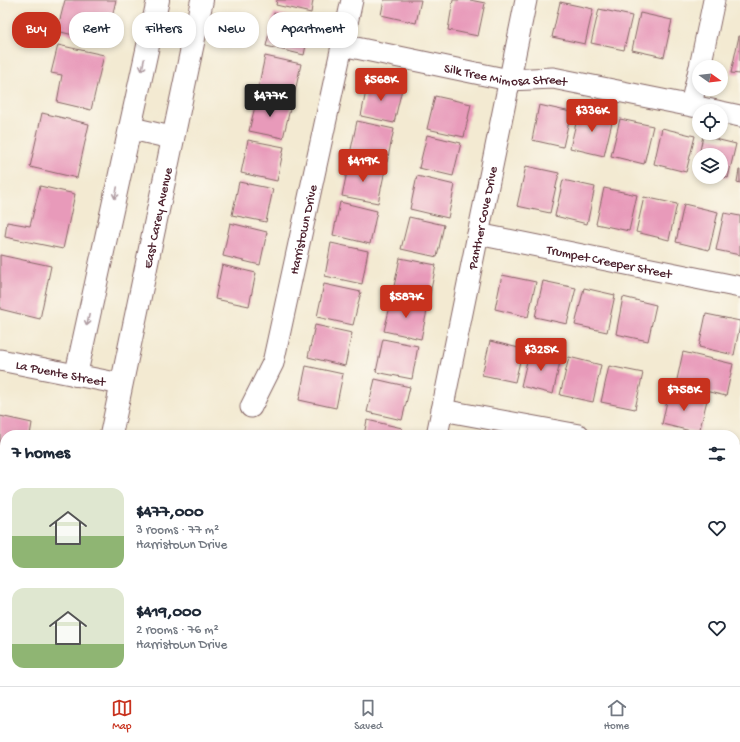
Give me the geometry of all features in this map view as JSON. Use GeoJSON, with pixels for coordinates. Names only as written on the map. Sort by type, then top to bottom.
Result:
{"type":"FeatureCollection","features":[{"type":"Feature","properties":{"kind":"main road"},"geometry":{"type":"LineString","coordinates":[[76,375],[158,0]]}},
{"type":"Feature","properties":{"kind":"main road","name":"East Carey Avenue"},"geometry":{"type":"LineString","coordinates":[[112,430],[202,0]]}},
{"type":"Feature","properties":{"kind":"main road"},"geometry":{"type":"LineString","coordinates":[[130,128],[173,138]]}},
{"type":"Feature","properties":{"kind":"street","name":"Harristown Drive"},"geometry":{"type":"LineString","coordinates":[[349,12],[352,0]]}},
{"type":"Feature","properties":{"kind":"street","name":"Panther Cove Drive"},"geometry":{"type":"LineString","coordinates":[[438,430],[526,0]]}},
{"type":"Feature","properties":{"kind":"street"},"geometry":{"type":"LineString","coordinates":[[701,60],[714,0]]}},
{"type":"Feature","properties":{"kind":"street","name":"Harristown Drive"},"geometry":{"type":"LineString","coordinates":[[251,407],[273,363],[341,48]]}},
{"type":"Feature","properties":{"kind":"street","name":"Silk Tree Mimosa Street"},"geometry":{"type":"LineString","coordinates":[[356,48],[509,80],[553,78],[691,105]]}},
{"type":"Feature","properties":{"kind":"street"},"geometry":{"type":"LineString","coordinates":[[691,105],[693,96]]}},
{"type":"Feature","properties":{"kind":"street"},"geometry":{"type":"LineString","coordinates":[[728,113],[740,116]]}},
{"type":"Feature","properties":{"kind":"street","name":"Trumpet Creeper Street"},"geometry":{"type":"LineString","coordinates":[[478,234],[740,287]]}},
{"type":"Feature","properties":{"kind":"street","name":"La Puente Street"},"geometry":{"type":"LineString","coordinates":[[0,360],[121,384]]}},
{"type":"Feature","properties":{"kind":"street"},"geometry":{"type":"LineString","coordinates":[[442,410],[552,430]]}},
{"type":"Feature","properties":{"kind":"building"},"geometry":{"type":"Polygon","coordinates":[[[65,0],[116,0],[113,12],[69,12],[69,34],[61,32],[61,16],[65,0]]]}},
{"type":"Feature","properties":{"kind":"building"},"geometry":{"type":"Polygon","coordinates":[[[277,0],[313,0],[311,12],[276,5],[277,0]]]}},
{"type":"Feature","properties":{"kind":"building"},"geometry":{"type":"Polygon","coordinates":[[[384,0],[421,0],[416,23],[381,15],[384,0]]]}},
{"type":"Feature","properties":{"kind":"building"},"geometry":{"type":"Polygon","coordinates":[[[453,0],[470,0],[485,3],[478,36],[448,30],[453,0]]]}},
{"type":"Feature","properties":{"kind":"building"},"geometry":{"type":"Polygon","coordinates":[[[560,2],[593,9],[585,44],[552,37],[560,2]]]}},
{"type":"Feature","properties":{"kind":"building"},"geometry":{"type":"Polygon","coordinates":[[[599,9],[632,16],[624,50],[591,43],[599,9]]]}},
{"type":"Feature","properties":{"kind":"building"},"geometry":{"type":"Polygon","coordinates":[[[640,13],[672,20],[664,57],[632,50],[640,13]]]}},
{"type":"Feature","properties":{"kind":"building"},"geometry":{"type":"Polygon","coordinates":[[[740,36],[740,74],[731,73],[740,36]]]}},
{"type":"Feature","properties":{"kind":"building"},"geometry":{"type":"Polygon","coordinates":[[[61,46],[104,55],[91,110],[57,102],[62,75],[51,73],[57,48],[61,48],[61,46]]]}},
{"type":"Feature","properties":{"kind":"building"},"geometry":{"type":"Polygon","coordinates":[[[274,48],[305,48],[304,55],[274,48]]]}},
{"type":"Feature","properties":{"kind":"building"},"geometry":{"type":"Polygon","coordinates":[[[265,56],[301,64],[294,96],[258,89],[265,56]]]}},
{"type":"Feature","properties":{"kind":"building"},"geometry":{"type":"Polygon","coordinates":[[[368,81],[402,89],[394,123],[361,116],[368,81]]]}},
{"type":"Feature","properties":{"kind":"building"},"geometry":{"type":"Polygon","coordinates":[[[435,96],[471,104],[464,137],[427,129],[435,96]]]}},
{"type":"Feature","properties":{"kind":"building"},"geometry":{"type":"Polygon","coordinates":[[[257,98],[291,105],[283,138],[249,131],[257,98]]]}},
{"type":"Feature","properties":{"kind":"building"},"geometry":{"type":"Polygon","coordinates":[[[539,105],[571,112],[563,147],[532,140],[539,105]]]}},
{"type":"Feature","properties":{"kind":"building"},"geometry":{"type":"Polygon","coordinates":[[[579,111],[613,118],[604,156],[570,148],[579,111]]]}},
{"type":"Feature","properties":{"kind":"building"},"geometry":{"type":"Polygon","coordinates":[[[42,113],[89,124],[77,178],[30,167],[42,113]]]}},
{"type":"Feature","properties":{"kind":"building"},"geometry":{"type":"Polygon","coordinates":[[[620,119],[653,126],[644,164],[611,156],[620,119]]]}},
{"type":"Feature","properties":{"kind":"building"},"geometry":{"type":"Polygon","coordinates":[[[357,121],[394,129],[387,162],[350,154],[357,121]]]}},
{"type":"Feature","properties":{"kind":"building"},"geometry":{"type":"Polygon","coordinates":[[[662,128],[692,135],[692,140],[694,140],[686,172],[654,164],[662,128]]]}},
{"type":"Feature","properties":{"kind":"building"},"geometry":{"type":"Polygon","coordinates":[[[427,135],[461,143],[453,176],[419,168],[427,135]]]}},
{"type":"Feature","properties":{"kind":"building"},"geometry":{"type":"Polygon","coordinates":[[[248,140],[284,147],[277,181],[241,173],[248,140]]]}},
{"type":"Feature","properties":{"kind":"building"},"geometry":{"type":"Polygon","coordinates":[[[702,140],[720,140],[736,144],[728,178],[728,148],[700,148],[702,140]]]}},
{"type":"Feature","properties":{"kind":"building"},"geometry":{"type":"Polygon","coordinates":[[[349,162],[385,170],[378,203],[342,196],[349,162]]]}},
{"type":"Feature","properties":{"kind":"building"},"geometry":{"type":"Polygon","coordinates":[[[526,166],[559,173],[550,213],[517,206],[526,166]]]}},
{"type":"Feature","properties":{"kind":"building"},"geometry":{"type":"Polygon","coordinates":[[[740,170],[740,183],[737,182],[740,170]]]}},
{"type":"Feature","properties":{"kind":"building"},"geometry":{"type":"Polygon","coordinates":[[[417,176],[455,185],[448,218],[410,209],[417,176]]]}},
{"type":"Feature","properties":{"kind":"building"},"geometry":{"type":"Polygon","coordinates":[[[563,180],[595,187],[587,224],[555,216],[563,180]]]}},
{"type":"Feature","properties":{"kind":"building"},"geometry":{"type":"Polygon","coordinates":[[[239,182],[273,189],[266,222],[232,215],[239,182]]]}},
{"type":"Feature","properties":{"kind":"building"},"geometry":{"type":"Polygon","coordinates":[[[40,186],[75,194],[63,249],[5,237],[7,222],[30,226],[40,186]]]}},
{"type":"Feature","properties":{"kind":"building"},"geometry":{"type":"Polygon","coordinates":[[[604,188],[637,195],[629,231],[596,224],[604,188]]]}},
{"type":"Feature","properties":{"kind":"building"},"geometry":{"type":"Polygon","coordinates":[[[644,197],[677,204],[669,240],[636,232],[644,197]]]}},
{"type":"Feature","properties":{"kind":"building"},"geometry":{"type":"Polygon","coordinates":[[[340,202],[377,211],[370,244],[333,235],[340,202]]]}},
{"type":"Feature","properties":{"kind":"building"},"geometry":{"type":"Polygon","coordinates":[[[684,204],[718,212],[709,250],[676,242],[684,204]]]}},
{"type":"Feature","properties":{"kind":"building"},"geometry":{"type":"Polygon","coordinates":[[[724,213],[740,216],[740,255],[716,250],[724,213]]]}},
{"type":"Feature","properties":{"kind":"building"},"geometry":{"type":"Polygon","coordinates":[[[409,217],[444,225],[437,257],[401,249],[409,217]]]}},
{"type":"Feature","properties":{"kind":"building"},"geometry":{"type":"Polygon","coordinates":[[[230,223],[267,232],[260,265],[223,256],[230,223]]]}},
{"type":"Feature","properties":{"kind":"building"},"geometry":{"type":"Polygon","coordinates":[[[331,243],[368,251],[362,284],[325,276],[331,243]]]}},
{"type":"Feature","properties":{"kind":"building"},"geometry":{"type":"Polygon","coordinates":[[[0,255],[51,266],[40,319],[0,309],[0,255]]]}},
{"type":"Feature","properties":{"kind":"building"},"geometry":{"type":"Polygon","coordinates":[[[400,258],[436,265],[429,299],[393,291],[400,258]]]}},
{"type":"Feature","properties":{"kind":"building"},"geometry":{"type":"Polygon","coordinates":[[[222,265],[256,273],[249,306],[215,299],[222,265]]]}},
{"type":"Feature","properties":{"kind":"building"},"geometry":{"type":"Polygon","coordinates":[[[502,275],[536,282],[528,317],[495,309],[502,275]]]}},
{"type":"Feature","properties":{"kind":"building"},"geometry":{"type":"Polygon","coordinates":[[[543,281],[576,288],[567,324],[535,317],[543,281]]]}},
{"type":"Feature","properties":{"kind":"building"},"geometry":{"type":"Polygon","coordinates":[[[324,284],[361,292],[353,325],[317,317],[324,284]]]}},
{"type":"Feature","properties":{"kind":"building"},"geometry":{"type":"Polygon","coordinates":[[[584,288],[615,295],[607,332],[575,325],[584,288]]]}},
{"type":"Feature","properties":{"kind":"building"},"geometry":{"type":"Polygon","coordinates":[[[623,297],[656,305],[648,341],[616,334],[623,297]]]}},
{"type":"Feature","properties":{"kind":"building"},"geometry":{"type":"Polygon","coordinates":[[[392,298],[428,306],[421,339],[384,331],[392,298]]]}},
{"type":"Feature","properties":{"kind":"building"},"geometry":{"type":"Polygon","coordinates":[[[706,314],[740,321],[734,355],[699,347],[706,314]]]}},
{"type":"Feature","properties":{"kind":"building"},"geometry":{"type":"Polygon","coordinates":[[[315,325],[352,333],[345,366],[308,357],[315,325]]]}},
{"type":"Feature","properties":{"kind":"building"},"geometry":{"type":"Polygon","coordinates":[[[383,339],[418,346],[412,379],[376,372],[383,339]]]}},
{"type":"Feature","properties":{"kind":"building"},"geometry":{"type":"Polygon","coordinates":[[[490,341],[523,349],[515,382],[482,375],[490,341]]]}},
{"type":"Feature","properties":{"kind":"building"},"geometry":{"type":"Polygon","coordinates":[[[530,349],[561,357],[553,394],[521,386],[530,349]]]}},
{"type":"Feature","properties":{"kind":"building"},"geometry":{"type":"Polygon","coordinates":[[[683,352],[733,364],[726,396],[676,384],[683,352]]]}},
{"type":"Feature","properties":{"kind":"building"},"geometry":{"type":"Polygon","coordinates":[[[569,357],[601,365],[593,402],[560,395],[569,357]]]}},
{"type":"Feature","properties":{"kind":"building"},"geometry":{"type":"Polygon","coordinates":[[[306,366],[343,374],[336,408],[299,400],[306,366]]]}},
{"type":"Feature","properties":{"kind":"building"},"geometry":{"type":"Polygon","coordinates":[[[609,366],[643,373],[635,409],[601,402],[609,366]]]}},
{"type":"Feature","properties":{"kind":"building"},"geometry":{"type":"Polygon","coordinates":[[[375,379],[410,387],[402,420],[367,412],[375,379]]]}},
{"type":"Feature","properties":{"kind":"building"},"geometry":{"type":"Polygon","coordinates":[[[669,392],[707,400],[700,430],[687,430],[662,424],[669,392]]]}},
{"type":"Feature","properties":{"kind":"building"},"geometry":{"type":"Polygon","coordinates":[[[0,416],[32,423],[31,430],[0,430],[0,416]]]}},
{"type":"Feature","properties":{"kind":"building"},"geometry":{"type":"Polygon","coordinates":[[[367,420],[402,428],[402,430],[365,430],[367,420]]]}}]}
